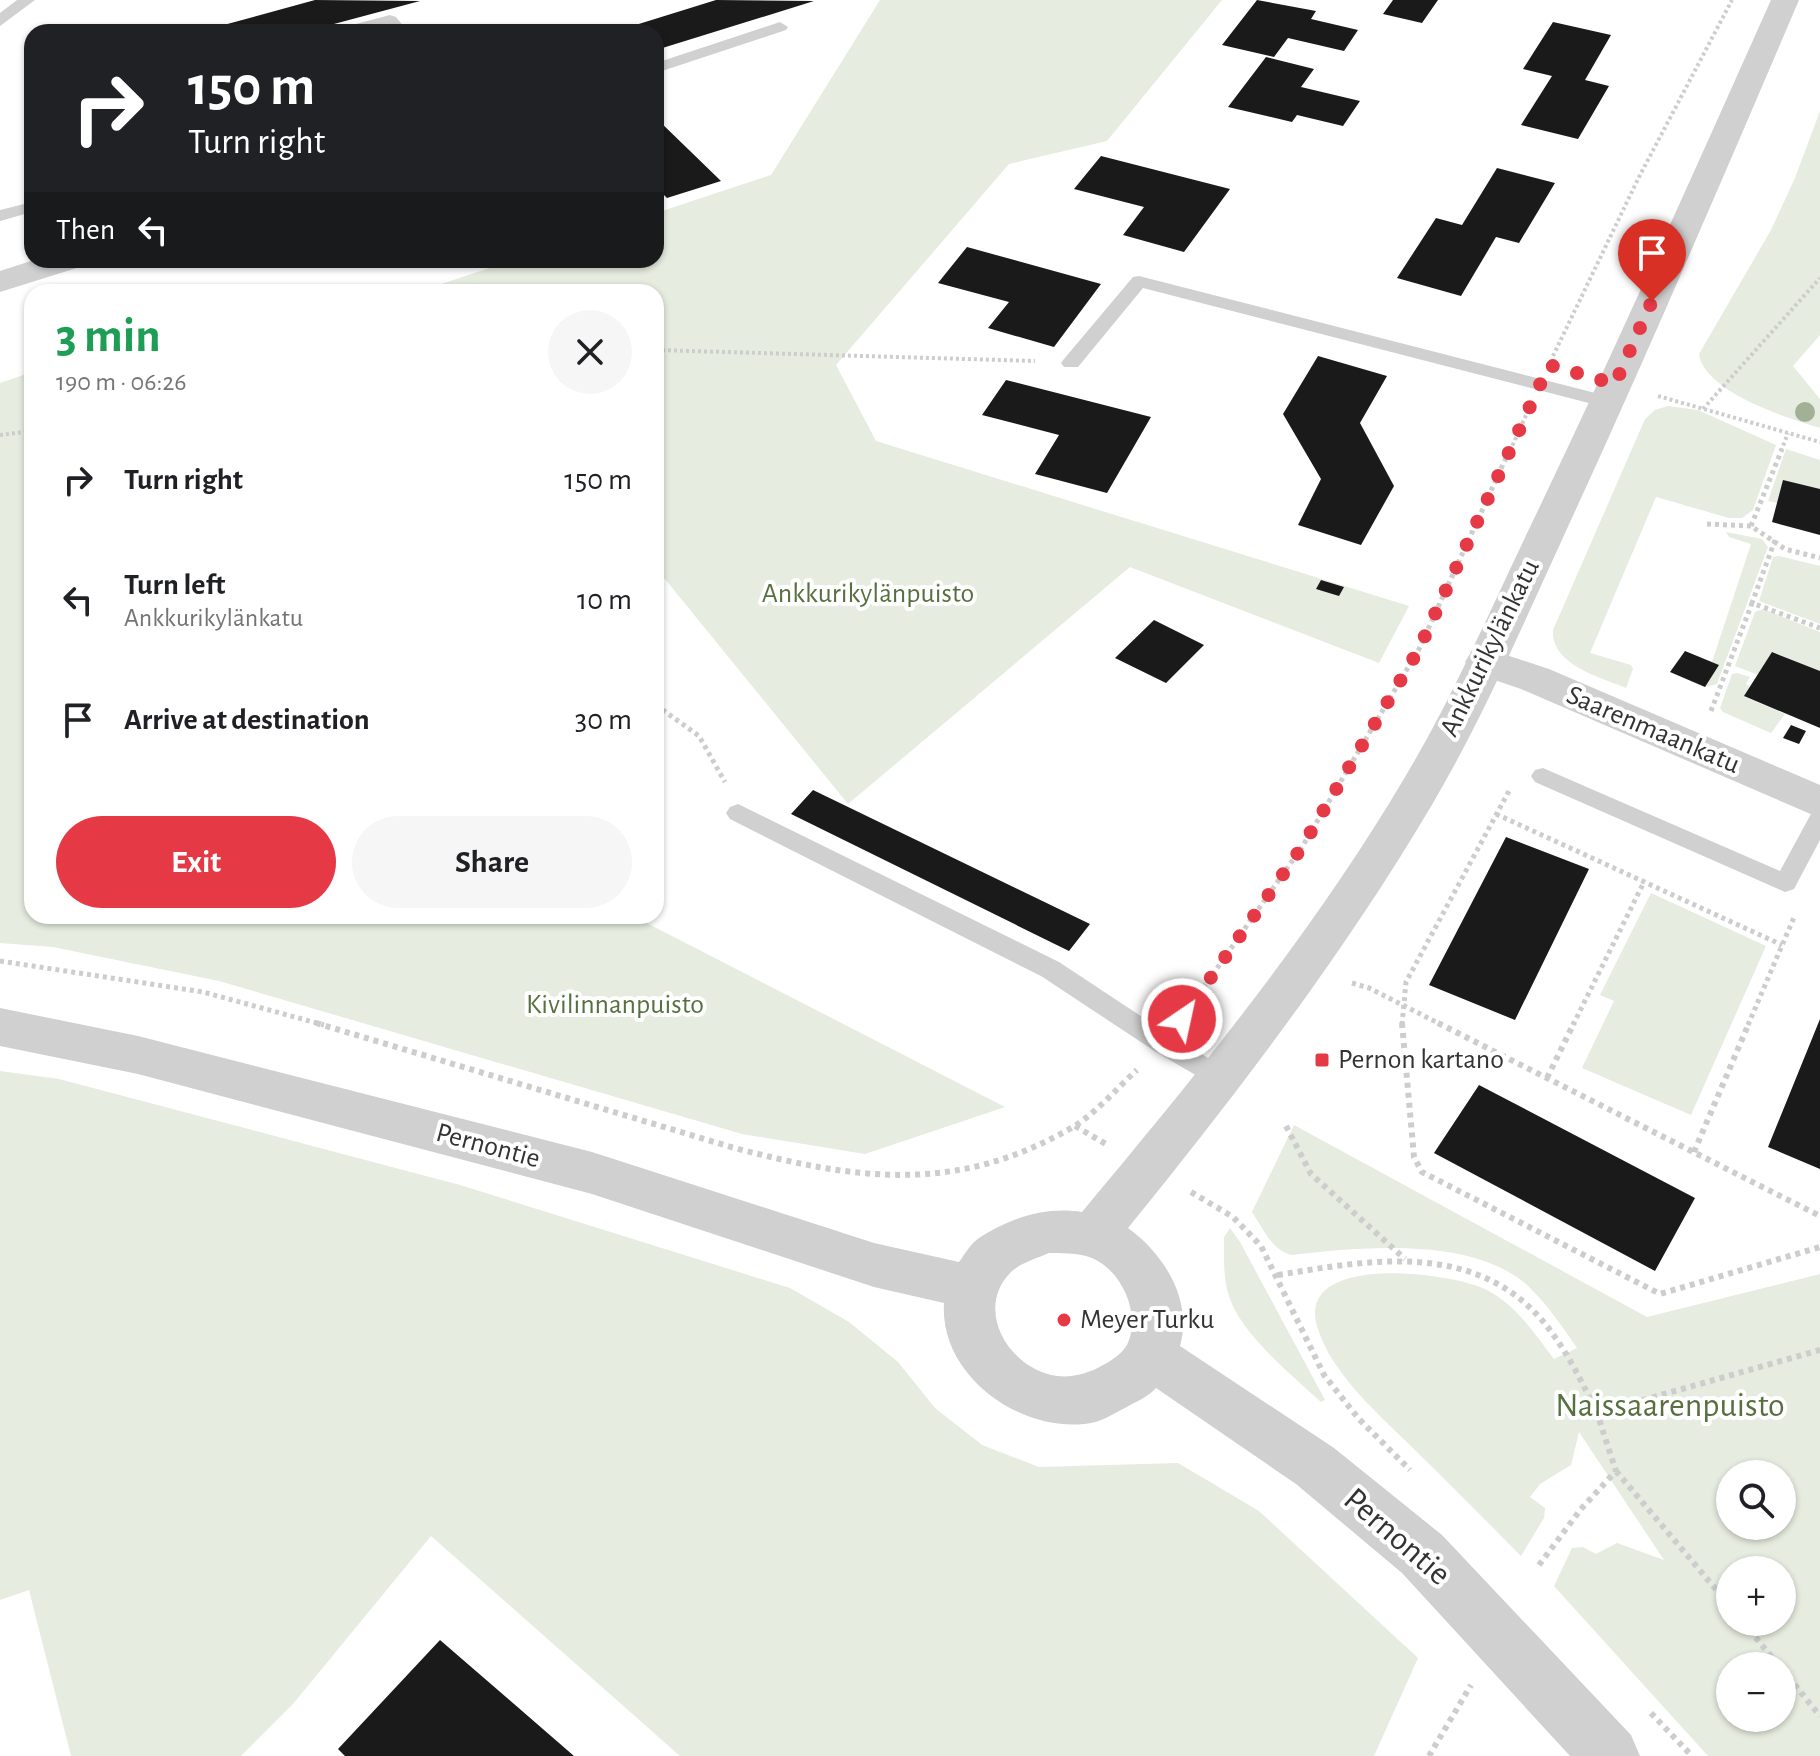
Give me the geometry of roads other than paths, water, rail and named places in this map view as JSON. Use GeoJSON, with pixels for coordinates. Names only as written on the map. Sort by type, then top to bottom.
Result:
{"type":"FeatureCollection","features":[{"type":"Feature","properties":{"kind":"street","name":"Ankkurikylänkatu"},"geometry":{"type":"LineString","coordinates":[[1092,1236],[1220,1077],[1359,888],[1420,789],[1485,662],[1612,393],[1785,0]]}},
{"type":"Feature","properties":{"kind":"street"},"geometry":{"type":"LineString","coordinates":[[0,282],[43,268]]}},
{"type":"Feature","properties":{"kind":"street","name":"Saarenmaankatu"},"geometry":{"type":"LineString","coordinates":[[1485,662],[1535,679],[1820,802]]}},
{"type":"Feature","properties":{"kind":"street","name":"Pernontie"},"geometry":{"type":"LineString","coordinates":[[0,1027],[138,1055],[592,1173],[874,1265],[971,1287]]}},
{"type":"Feature","properties":{"kind":"street"},"geometry":{"type":"LineString","coordinates":[[1045,1231],[1074,1231],[1092,1236],[1110,1243],[1132,1259],[1149,1281],[1158,1305],[1158,1330],[1150,1355],[1133,1376],[1109,1391],[1081,1400],[1051,1399],[1023,1391],[998,1375],[980,1354],[969,1329],[971,1287],[979,1271],[996,1252],[1019,1238],[1045,1231]]}},
{"type":"Feature","properties":{"kind":"street","name":"Pernontie"},"geometry":{"type":"LineString","coordinates":[[1150,1355],[1315,1466],[1422,1554],[1610,1756]]}},
{"type":"Feature","properties":{"kind":"lane"},"geometry":{"type":"LineString","coordinates":[[0,21],[27,0]]}},
{"type":"Feature","properties":{"kind":"lane"},"geometry":{"type":"LineString","coordinates":[[374,24],[390,20],[393,24]]}},
{"type":"Feature","properties":{"kind":"lane"},"geometry":{"type":"LineString","coordinates":[[664,65],[780,27]]}},
{"type":"Feature","properties":{"kind":"lane"},"geometry":{"type":"LineString","coordinates":[[0,216],[24,209]]}},
{"type":"Feature","properties":{"kind":"lane"},"geometry":{"type":"LineString","coordinates":[[1071,363],[1139,281],[1541,383],[1612,393]]}},
{"type":"Feature","properties":{"kind":"lane"},"geometry":{"type":"LineString","coordinates":[[1543,776],[1785,883],[1820,818]]}},
{"type":"Feature","properties":{"kind":"lane"},"geometry":{"type":"LineString","coordinates":[[738,813],[1050,969],[1165,1045],[1220,1077]]}},
{"type":"Feature","properties":{"kind":"place","name":"Pernon kartano"},"geometry":{"type":"Point","coordinates":[1322,1060]}},
{"type":"Feature","properties":{"kind":"place","name":"Meyer Turku"},"geometry":{"type":"Point","coordinates":[1064,1320]}},
{"type":"Feature","properties":{"kind":"park label","name":"Ankkurikylänpuisto"},"geometry":{"type":"Point","coordinates":[868,594]}},
{"type":"Feature","properties":{"kind":"park label","name":"Kivilinnanpuisto"},"geometry":{"type":"Point","coordinates":[615,1005]}},
{"type":"Feature","properties":{"kind":"park label","name":"Naissaarenpuisto"},"geometry":{"type":"Point","coordinates":[1670,1406]}}]}
